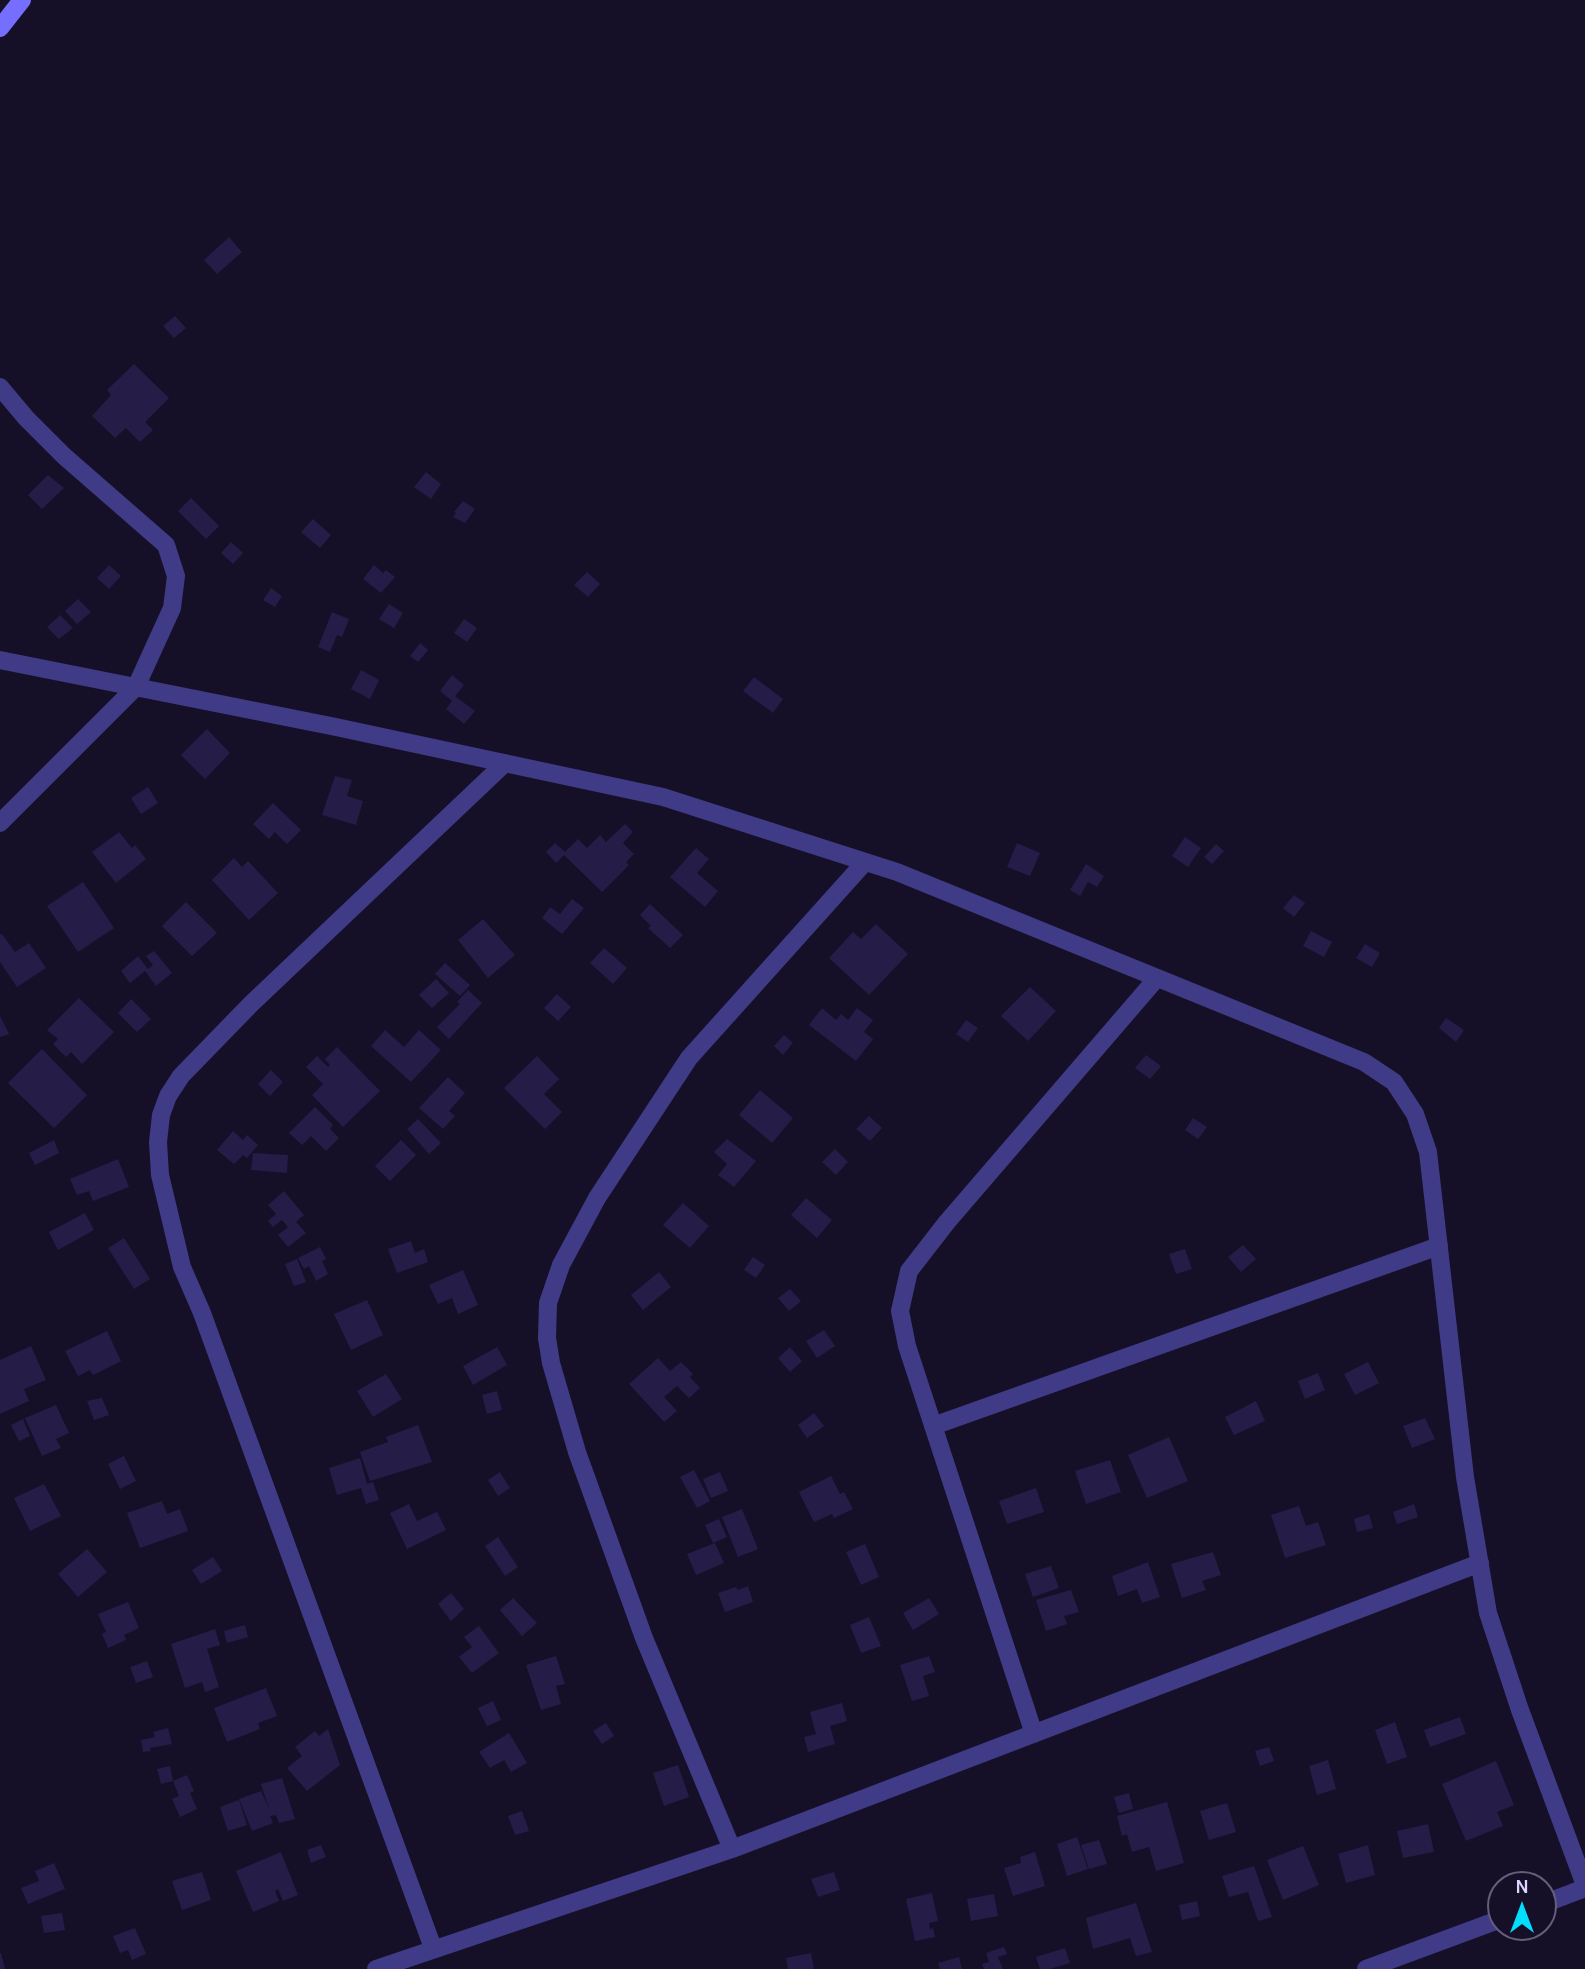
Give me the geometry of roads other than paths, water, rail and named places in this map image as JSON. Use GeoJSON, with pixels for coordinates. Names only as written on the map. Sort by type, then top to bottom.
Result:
{"type":"FeatureCollection","features":[{"type":"Feature","properties":{"kind":"street"},"geometry":{"type":"LineString","coordinates":[[0,28],[22,0]]}},
{"type":"Feature","properties":{"kind":"street"},"geometry":{"type":"LineString","coordinates":[[0,387],[64,456],[166,545],[176,576],[172,608],[136,687],[0,823]]}},
{"type":"Feature","properties":{"kind":"street"},"geometry":{"type":"LineString","coordinates":[[0,660],[663,797],[909,877],[1364,1062],[1394,1082],[1415,1114],[1428,1152],[1465,1477],[1488,1613],[1520,1710],[1585,1886],[1557,1898]]}},
{"type":"Feature","properties":{"kind":"street"},"geometry":{"type":"LineString","coordinates":[[433,1948],[202,1312],[182,1267],[160,1175],[158,1142],[161,1115],[168,1096],[181,1076],[251,1004],[505,763]]}},
{"type":"Feature","properties":{"kind":"street"},"geometry":{"type":"LineString","coordinates":[[732,1849],[644,1638],[577,1452],[551,1363],[547,1338],[548,1303],[561,1265],[597,1198],[689,1058],[865,862]]}},
{"type":"Feature","properties":{"kind":"street"},"geometry":{"type":"LineString","coordinates":[[1034,1734],[907,1346],[900,1311],[909,1271],[947,1222],[1157,978]]}},
{"type":"Feature","properties":{"kind":"street"},"geometry":{"type":"LineString","coordinates":[[933,1426],[1439,1246]]}},
{"type":"Feature","properties":{"kind":"street"},"geometry":{"type":"LineString","coordinates":[[376,1969],[732,1849],[1480,1563]]}},
{"type":"Feature","properties":{"kind":"street"},"geometry":{"type":"LineString","coordinates":[[1366,1969],[1487,1924]]}}]}
